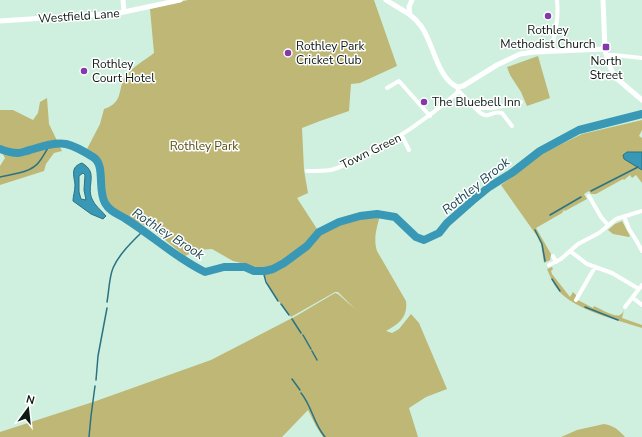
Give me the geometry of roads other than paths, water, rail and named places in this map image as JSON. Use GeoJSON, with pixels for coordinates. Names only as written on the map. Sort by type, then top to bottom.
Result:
{"type":"FeatureCollection","features":[{"type":"Feature","properties":{"kind":"street"},"geometry":{"type":"LineString","coordinates":[[123,0],[124,12]]}},
{"type":"Feature","properties":{"kind":"street","name":"Westfield Lane"},"geometry":{"type":"LineString","coordinates":[[0,22],[124,12],[180,0]]}},
{"type":"Feature","properties":{"kind":"street"},"geometry":{"type":"LineString","coordinates":[[386,0],[410,15],[418,23],[424,31],[443,74],[481,114],[485,116],[497,112],[502,113],[512,124]]}},
{"type":"Feature","properties":{"kind":"street"},"geometry":{"type":"LineString","coordinates":[[410,15],[409,7],[412,0]]}},
{"type":"Feature","properties":{"kind":"street"},"geometry":{"type":"LineString","coordinates":[[551,52],[557,18],[556,0]]}},
{"type":"Feature","properties":{"kind":"street"},"geometry":{"type":"LineString","coordinates":[[603,0],[605,49],[608,63],[614,75],[642,100]]}},
{"type":"Feature","properties":{"kind":"street"},"geometry":{"type":"LineString","coordinates":[[458,89],[502,62],[517,56],[534,52],[605,49]]}},
{"type":"Feature","properties":{"kind":"street"},"geometry":{"type":"LineString","coordinates":[[606,55],[642,58]]}},
{"type":"Feature","properties":{"kind":"street"},"geometry":{"type":"LineString","coordinates":[[387,88],[399,81],[430,116]]}},
{"type":"Feature","properties":{"kind":"street","name":"Town Green"},"geometry":{"type":"LineString","coordinates":[[306,171],[331,170],[354,161],[402,136],[430,116],[458,89]]}},
{"type":"Feature","properties":{"kind":"street"},"geometry":{"type":"LineString","coordinates":[[475,108],[493,108],[521,102]]}},
{"type":"Feature","properties":{"kind":"street"},"geometry":{"type":"LineString","coordinates":[[402,136],[409,150]]}},
{"type":"Feature","properties":{"kind":"street"},"geometry":{"type":"LineString","coordinates":[[595,196],[589,197],[600,216],[608,225]]}},
{"type":"Feature","properties":{"kind":"street"},"geometry":{"type":"LineString","coordinates":[[549,265],[565,256],[581,242],[595,236],[616,219],[642,212]]}},
{"type":"Feature","properties":{"kind":"street"},"geometry":{"type":"LineString","coordinates":[[624,216],[628,230],[636,240],[642,252]]}},
{"type":"Feature","properties":{"kind":"street"},"geometry":{"type":"LineString","coordinates":[[570,251],[584,262],[612,273],[640,287],[633,298],[625,306]]}},
{"type":"Feature","properties":{"kind":"street"},"geometry":{"type":"LineString","coordinates":[[553,256],[556,262]]}},
{"type":"Feature","properties":{"kind":"street"},"geometry":{"type":"LineString","coordinates":[[576,300],[577,293],[595,267]]}},
{"type":"Feature","properties":{"kind":"street"},"geometry":{"type":"LineString","coordinates":[[633,298],[642,305]]}},
{"type":"Feature","properties":{"kind":"water"},"geometry":{"type":"Polygon","coordinates":[[[627,152],[642,152],[642,170],[624,159],[623,155],[627,152]]]}},
{"type":"Feature","properties":{"kind":"water"},"geometry":{"type":"Polygon","coordinates":[[[82,163],[90,171],[90,189],[92,199],[106,216],[103,219],[91,214],[73,201],[75,185],[74,169],[82,163]],[[83,173],[79,176],[79,192],[81,199],[86,200],[84,190],[85,175],[83,173]]]}},
{"type":"Feature","properties":{"kind":"waterway","name":"Rothley Brook"},"geometry":{"type":"LineString","coordinates":[[0,149],[19,153],[47,145],[66,144],[83,151],[97,161],[100,171],[103,197],[109,209],[126,219],[174,254],[205,272],[224,267],[245,267],[254,271],[265,271],[273,269],[284,263],[307,246],[319,232],[339,222],[360,216],[377,214],[395,217],[416,237],[424,240],[439,233],[447,223],[489,187],[513,172],[540,151],[579,130],[642,114]]}},
{"type":"Feature","properties":{"kind":"waterway"},"geometry":{"type":"LineString","coordinates":[[0,177],[26,171],[36,166],[49,146]]}},
{"type":"Feature","properties":{"kind":"waterway"},"geometry":{"type":"LineString","coordinates":[[591,191],[638,167]]}},
{"type":"Feature","properties":{"kind":"waterway"},"geometry":{"type":"LineString","coordinates":[[550,215],[581,197]]}},
{"type":"Feature","properties":{"kind":"waterway"},"geometry":{"type":"LineString","coordinates":[[535,230],[542,244],[545,261]]}},
{"type":"Feature","properties":{"kind":"waterway"},"geometry":{"type":"LineString","coordinates":[[107,302],[113,268],[126,248],[143,231]]}},
{"type":"Feature","properties":{"kind":"waterway"},"geometry":{"type":"LineString","coordinates":[[263,271],[266,282],[278,301]]}},
{"type":"Feature","properties":{"kind":"waterway"},"geometry":{"type":"LineString","coordinates":[[552,279],[560,291]]}},
{"type":"Feature","properties":{"kind":"waterway"},"geometry":{"type":"LineString","coordinates":[[281,304],[289,315]]}},
{"type":"Feature","properties":{"kind":"waterway"},"geometry":{"type":"LineString","coordinates":[[585,307],[618,320]]}},
{"type":"Feature","properties":{"kind":"waterway"},"geometry":{"type":"LineString","coordinates":[[96,380],[98,356],[107,308]]}},
{"type":"Feature","properties":{"kind":"waterway"},"geometry":{"type":"LineString","coordinates":[[292,319],[301,333]]}},
{"type":"Feature","properties":{"kind":"waterway"},"geometry":{"type":"LineString","coordinates":[[303,335],[311,349]]}},
{"type":"Feature","properties":{"kind":"waterway"},"geometry":{"type":"LineString","coordinates":[[312,351],[317,360]]}},
{"type":"Feature","properties":{"kind":"waterway"},"geometry":{"type":"LineString","coordinates":[[292,379],[300,390]]}},
{"type":"Feature","properties":{"kind":"waterway"},"geometry":{"type":"LineString","coordinates":[[89,437],[95,386]]}},
{"type":"Feature","properties":{"kind":"waterway"},"geometry":{"type":"LineString","coordinates":[[301,393],[308,403],[318,426],[325,437]]}},
{"type":"Feature","properties":{"kind":"place","name":"Rothley Methodist Church"},"geometry":{"type":"Point","coordinates":[548,16]}},
{"type":"Feature","properties":{"kind":"place","name":"North Street"},"geometry":{"type":"Point","coordinates":[606,47]}},
{"type":"Feature","properties":{"kind":"place","name":"Rothley Park Cricket Club"},"geometry":{"type":"Point","coordinates":[288,53]}},
{"type":"Feature","properties":{"kind":"place","name":"Rothley Court Hotel"},"geometry":{"type":"Point","coordinates":[84,71]}},
{"type":"Feature","properties":{"kind":"place","name":"The Bluebell Inn"},"geometry":{"type":"Point","coordinates":[424,102]}},
{"type":"Feature","properties":{"kind":"park label","name":"Rothley Park"},"geometry":{"type":"Point","coordinates":[204,146]}}]}
